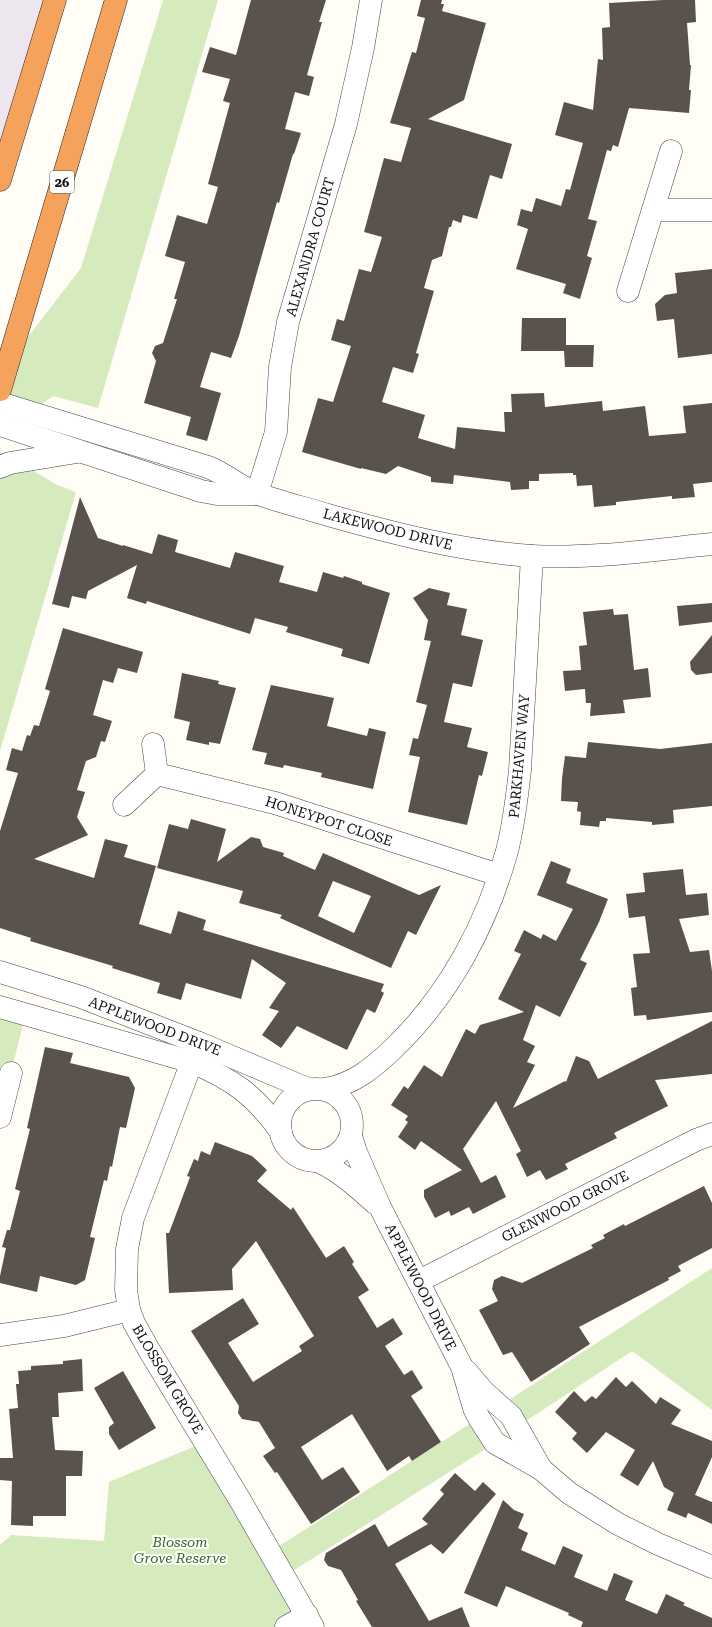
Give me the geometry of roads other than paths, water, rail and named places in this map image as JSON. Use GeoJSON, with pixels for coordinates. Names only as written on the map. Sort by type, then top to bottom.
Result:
{"type":"FeatureCollection","features":[{"type":"Feature","properties":{"kind":"highway"},"geometry":{"type":"LineString","coordinates":[[0,180],[55,0]]}},
{"type":"Feature","properties":{"kind":"highway","name":"26"},"geometry":{"type":"LineString","coordinates":[[0,390],[116,0]]}},
{"type":"Feature","properties":{"kind":"street","name":"ALEXANDRA COURT"},"geometry":{"type":"LineString","coordinates":[[256,494],[276,432],[280,367],[288,322],[346,124],[363,48],[371,0]]}},
{"type":"Feature","properties":{"kind":"street"},"geometry":{"type":"LineString","coordinates":[[628,291],[671,151]]}},
{"type":"Feature","properties":{"kind":"street"},"geometry":{"type":"LineString","coordinates":[[654,210],[712,210]]}},
{"type":"Feature","properties":{"kind":"street","name":"LAKEWOOD DRIVE"},"geometry":{"type":"LineString","coordinates":[[0,403],[208,467],[219,471],[256,494]]}},
{"type":"Feature","properties":{"kind":"street","name":"LAKEWOOD DRIVE"},"geometry":{"type":"LineString","coordinates":[[0,425],[78,452],[201,491],[217,494],[256,494],[401,535],[464,548],[532,556],[602,555],[712,544]]}},
{"type":"Feature","properties":{"kind":"street","name":"LAKEWOOD DRIVE"},"geometry":{"type":"LineString","coordinates":[[0,467],[10,463],[78,452]]}},
{"type":"Feature","properties":{"kind":"street","name":"PARKHAVEN WAY"},"geometry":{"type":"LineString","coordinates":[[316,1089],[346,1084],[380,1062],[408,1034],[423,1017],[453,975],[479,926],[499,875],[513,825],[520,770],[532,556]]}},
{"type":"Feature","properties":{"kind":"street"},"geometry":{"type":"LineString","coordinates":[[124,805],[157,774],[153,744]]}},
{"type":"Feature","properties":{"kind":"street","name":"HONEYPOT CLOSE"},"geometry":{"type":"LineString","coordinates":[[157,774],[275,803],[499,875]]}},
{"type":"Feature","properties":{"kind":"street","name":"APPLEWOOD DRIVE"},"geometry":{"type":"LineString","coordinates":[[0,972],[70,993],[195,1052],[220,1074],[249,1094],[269,1115],[280,1132]]}},
{"type":"Feature","properties":{"kind":"street","name":"APPLEWOOD DRIVE"},"geometry":{"type":"LineString","coordinates":[[0,1007],[195,1052],[316,1089]]}},
{"type":"Feature","properties":{"kind":"street","name":"BLOSSOM GROVE"},"geometry":{"type":"LineString","coordinates":[[195,1052],[138,1204],[130,1233],[126,1290],[129,1310],[134,1323],[149,1350],[198,1430],[310,1621]]}},
{"type":"Feature","properties":{"kind":"street","name":"PARKHAVEN WAY"},"geometry":{"type":"LineString","coordinates":[[350,1111],[380,1062]]}},
{"type":"Feature","properties":{"kind":"street"},"geometry":{"type":"LineString","coordinates":[[0,1117],[6,1085]]}},
{"type":"Feature","properties":{"kind":"street"},"geometry":{"type":"LineString","coordinates":[[316,1089],[336,1094],[345,1101],[350,1111],[353,1123],[351,1136],[347,1146],[339,1154],[320,1162],[309,1161],[299,1157],[290,1150],[284,1142],[280,1132],[280,1120],[286,1105],[297,1093],[316,1089]]}},
{"type":"Feature","properties":{"kind":"street","name":"GLENWOOD GROVE"},"geometry":{"type":"LineString","coordinates":[[418,1280],[696,1140],[712,1134]]}},
{"type":"Feature","properties":{"kind":"street","name":"APPLEWOOD DRIVE"},"geometry":{"type":"LineString","coordinates":[[351,1136],[356,1152],[380,1207],[462,1367],[484,1392],[511,1416],[541,1469],[569,1494],[618,1524],[658,1544],[712,1567]]}},
{"type":"Feature","properties":{"kind":"street","name":"APPLEWOOD DRIVE"},"geometry":{"type":"LineString","coordinates":[[320,1162],[343,1175],[380,1207]]}},
{"type":"Feature","properties":{"kind":"street"},"geometry":{"type":"LineString","coordinates":[[0,1335],[64,1326],[129,1310]]}},
{"type":"Feature","properties":{"kind":"street"},"geometry":{"type":"LineString","coordinates":[[286,1627],[310,1621]]}},
{"type":"Feature","properties":{"kind":"park label","name":"Blossom Grove Reserve"},"geometry":{"type":"Point","coordinates":[180,1550]}}]}
